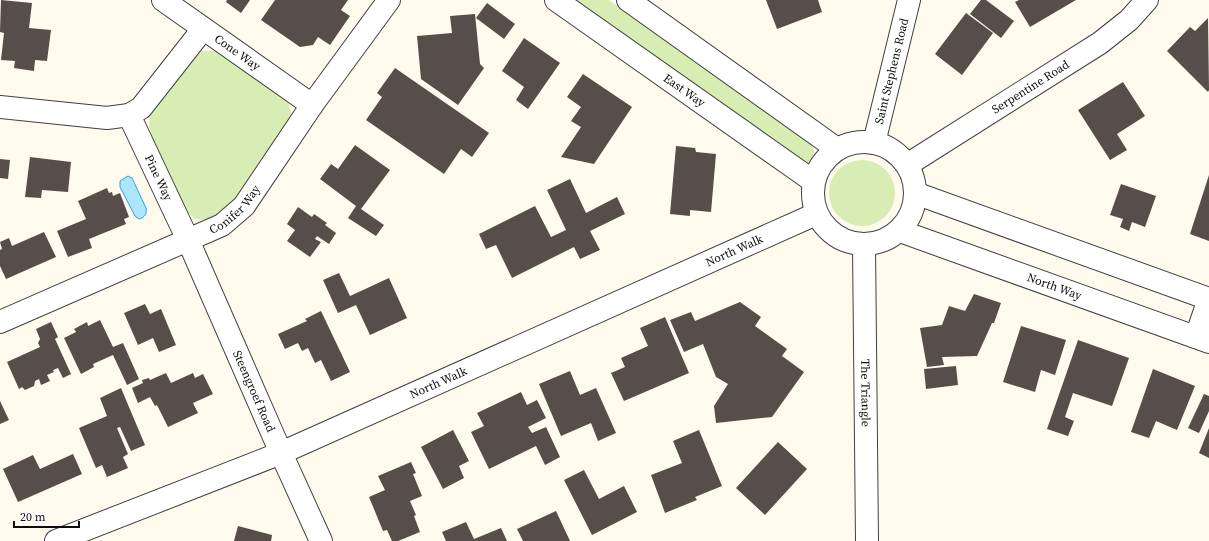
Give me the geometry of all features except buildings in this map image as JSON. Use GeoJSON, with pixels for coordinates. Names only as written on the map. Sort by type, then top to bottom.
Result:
{"type":"FeatureCollection","features":[{"type":"Feature","properties":{"kind":"street","name":"Cone Way"},"geometry":{"type":"LineString","coordinates":[[163,0],[312,105]]}},
{"type":"Feature","properties":{"kind":"street","name":"Conifer Way"},"geometry":{"type":"LineString","coordinates":[[0,322],[222,225],[244,206],[312,105],[389,0]]}},
{"type":"Feature","properties":{"kind":"street","name":"East Way"},"geometry":{"type":"LineString","coordinates":[[556,0],[813,181]]}},
{"type":"Feature","properties":{"kind":"street"},"geometry":{"type":"LineString","coordinates":[[628,0],[837,149]]}},
{"type":"Feature","properties":{"kind":"street","name":"Saint Stephens Road"},"geometry":{"type":"LineString","coordinates":[[874,143],[909,0]]}},
{"type":"Feature","properties":{"kind":"street","name":"Serpentine Road"},"geometry":{"type":"LineString","coordinates":[[907,165],[1100,43],[1128,20],[1147,0]]}},
{"type":"Feature","properties":{"kind":"street"},"geometry":{"type":"LineString","coordinates":[[0,107],[107,118],[129,115],[141,108],[203,29]]}},
{"type":"Feature","properties":{"kind":"street","name":"Pine Way"},"geometry":{"type":"LineString","coordinates":[[129,115],[188,240]]}},
{"type":"Feature","properties":{"kind":"street"},"geometry":{"type":"LineString","coordinates":[[855,142],[874,143],[893,151],[907,165],[913,178],[915,193],[914,207],[908,220],[900,231],[883,241],[864,245],[844,242],[828,230],[816,214],[812,198],[813,181],[822,162],[837,149],[855,142]]}},
{"type":"Feature","properties":{"kind":"street"},"geometry":{"type":"LineString","coordinates":[[915,193],[1209,299],[1203,339]]}},
{"type":"Feature","properties":{"kind":"street","name":"North Walk"},"geometry":{"type":"LineString","coordinates":[[56,541],[281,453],[816,214]]}},
{"type":"Feature","properties":{"kind":"street","name":"North Way"},"geometry":{"type":"LineString","coordinates":[[900,231],[1203,339]]}},
{"type":"Feature","properties":{"kind":"street","name":"Steengroef Road"},"geometry":{"type":"LineString","coordinates":[[188,240],[321,541]]}},
{"type":"Feature","properties":{"kind":"street","name":"The Triangle"},"geometry":{"type":"LineString","coordinates":[[864,245],[867,541]]}},
{"type":"Feature","properties":{"kind":"green space"},"geometry":{"type":"Polygon","coordinates":[[[572,0],[609,0],[810,143],[814,149],[813,157],[805,163],[572,0]]]}},
{"type":"Feature","properties":{"kind":"green space"},"geometry":{"type":"Polygon","coordinates":[[[203,51],[220,51],[283,95],[289,104],[292,119],[231,212],[215,221],[195,219],[181,206],[154,144],[149,127],[150,114],[190,59],[203,51]]]}},
{"type":"Feature","properties":{"kind":"green space"},"geometry":{"type":"Polygon","coordinates":[[[862,160],[875,163],[885,170],[892,180],[895,193],[892,206],[885,216],[875,223],[862,226],[849,223],[839,216],[832,206],[829,193],[832,180],[839,170],[849,163],[862,160]]]}},
{"type":"Feature","properties":{"kind":"water"},"geometry":{"type":"Polygon","coordinates":[[[128,176],[132,178],[146,208],[145,215],[139,219],[135,216],[120,187],[120,181],[128,176]]]}}]}
